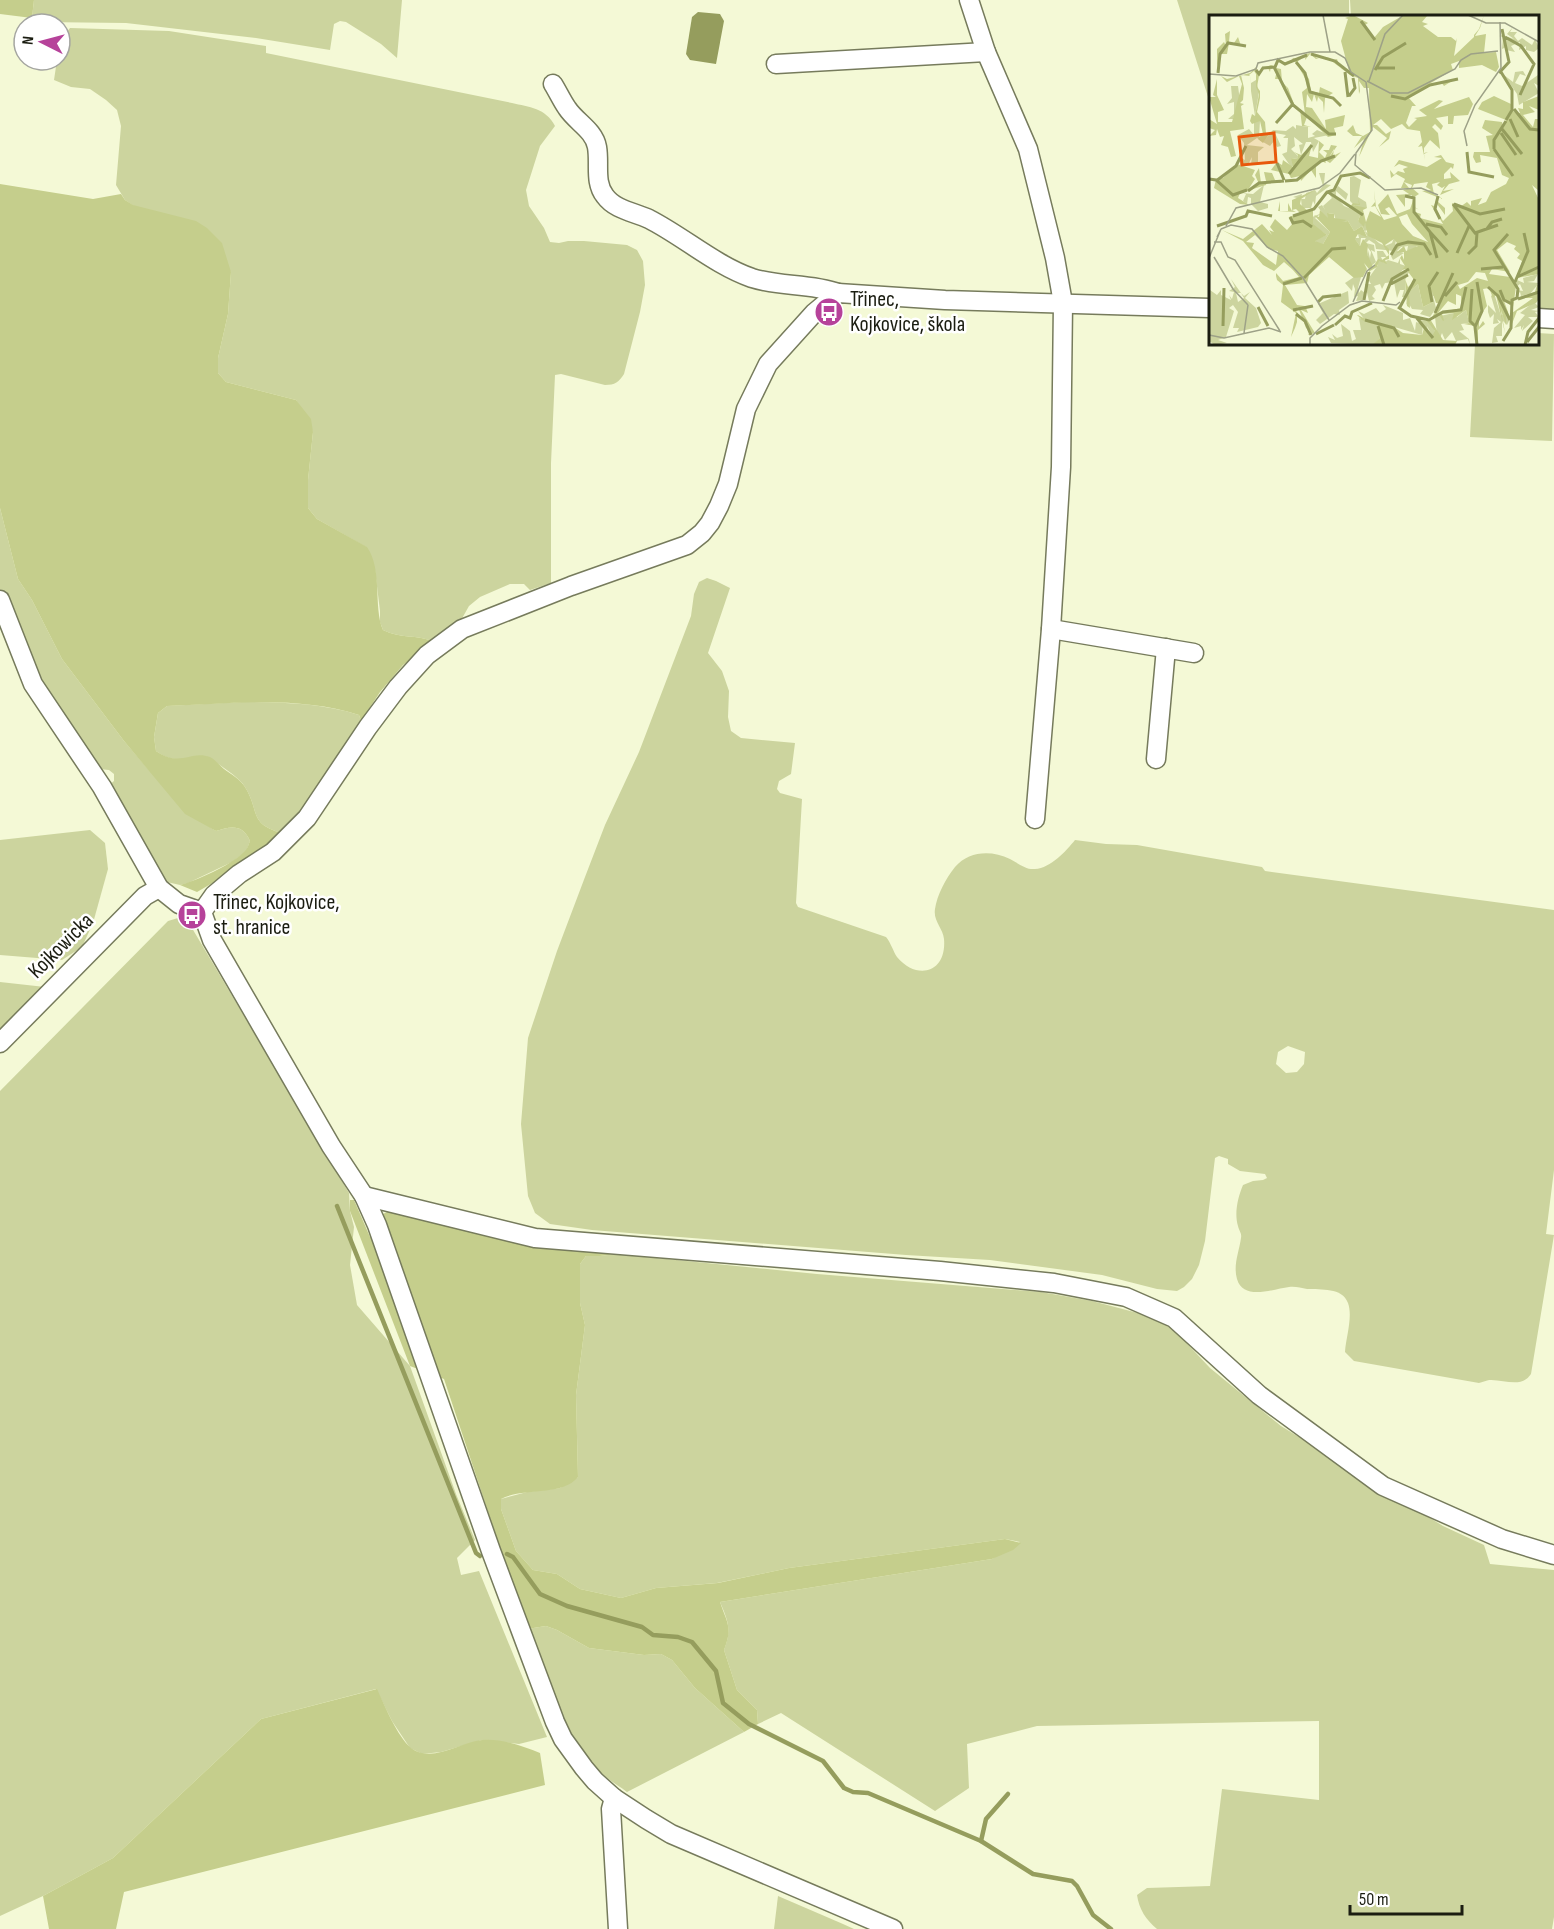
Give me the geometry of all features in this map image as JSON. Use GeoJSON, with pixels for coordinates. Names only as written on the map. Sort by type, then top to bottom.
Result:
{"type":"FeatureCollection","features":[{"type":"Feature","properties":{"kind":"street"},"geometry":{"type":"LineString","coordinates":[[969,0],[986,52],[1029,149],[1055,258],[1063,303],[1061,466],[1051,629],[1035,819]]}},
{"type":"Feature","properties":{"kind":"street"},"geometry":{"type":"LineString","coordinates":[[776,64],[986,52]]}},
{"type":"Feature","properties":{"kind":"street"},"geometry":{"type":"LineString","coordinates":[[554,84],[567,110],[591,134],[597,147],[597,172],[600,188],[605,197],[617,207],[648,219],[731,269],[753,278],[775,283],[823,288],[838,293],[945,300],[1209,308]]}},
{"type":"Feature","properties":{"kind":"street"},"geometry":{"type":"LineString","coordinates":[[202,912],[214,895],[238,874],[273,852],[307,818],[368,727],[398,687],[427,655],[462,629],[571,586],[687,545],[702,533],[715,514],[728,484],[746,409],[768,364],[814,313],[838,293]]}},
{"type":"Feature","properties":{"kind":"street"},"geometry":{"type":"LineString","coordinates":[[1539,318],[1554,319]]}},
{"type":"Feature","properties":{"kind":"street"},"geometry":{"type":"LineString","coordinates":[[0,600],[33,684],[102,787],[159,888],[179,904],[202,912]]}},
{"type":"Feature","properties":{"kind":"street"},"geometry":{"type":"LineString","coordinates":[[1051,629],[1194,653]]}},
{"type":"Feature","properties":{"kind":"street"},"geometry":{"type":"LineString","coordinates":[[1156,759],[1166,648]]}},
{"type":"Feature","properties":{"kind":"street","name":"Kojkowicka"},"geometry":{"type":"LineString","coordinates":[[0,1042],[144,896],[159,888]]}},
{"type":"Feature","properties":{"kind":"street"},"geometry":{"type":"LineString","coordinates":[[202,912],[212,940],[332,1146],[364,1196],[377,1225],[491,1551],[563,1739],[584,1768],[614,1798],[671,1834],[893,1929]]}},
{"type":"Feature","properties":{"kind":"street"},"geometry":{"type":"LineString","coordinates":[[364,1196],[535,1238],[940,1271],[1054,1283],[1126,1297],[1174,1318],[1259,1395],[1383,1486],[1502,1539],[1554,1554]]}},
{"type":"Feature","properties":{"kind":"street"},"geometry":{"type":"LineString","coordinates":[[614,1798],[611,1809],[618,1929]]}},
{"type":"Feature","properties":{"kind":"shaded area"},"geometry":{"type":"Polygon","coordinates":[[[0,0],[34,0],[33,12],[12,12],[12,16],[0,14],[0,0]]]}},
{"type":"Feature","properties":{"kind":"shaded area"},"geometry":{"type":"Polygon","coordinates":[[[34,0],[402,0],[397,58],[381,44],[346,22],[340,21],[334,24],[330,50],[256,38],[126,23],[72,22],[72,12],[33,12],[34,0]]]}},
{"type":"Feature","properties":{"kind":"shaded area"},"geometry":{"type":"Polygon","coordinates":[[[1177,0],[1349,0],[1349,15],[1209,15],[1209,100],[1177,0]]]}},
{"type":"Feature","properties":{"kind":"shaded area"},"geometry":{"type":"Polygon","coordinates":[[[1350,0],[1554,0],[1554,309],[1539,309],[1539,15],[1351,15],[1350,0]]]}},
{"type":"Feature","properties":{"kind":"shaded area"},"geometry":{"type":"Polygon","coordinates":[[[698,12],[720,14],[724,21],[716,64],[690,60],[686,54],[692,17],[698,12]]]}},
{"type":"Feature","properties":{"kind":"shaded area"},"geometry":{"type":"Polygon","coordinates":[[[72,28],[169,31],[266,46],[266,53],[531,107],[547,115],[555,126],[540,146],[526,190],[529,206],[544,228],[550,242],[584,241],[627,245],[637,250],[643,261],[645,285],[624,374],[618,381],[605,385],[561,374],[555,375],[551,463],[551,583],[530,590],[524,584],[510,584],[480,597],[469,606],[460,622],[434,642],[396,635],[383,630],[380,622],[375,570],[366,547],[317,519],[308,508],[308,480],[313,432],[296,400],[226,382],[218,373],[218,358],[228,314],[231,272],[125,200],[116,185],[121,126],[117,110],[90,89],[71,87],[54,80],[55,72],[72,72],[72,28]]]}},
{"type":"Feature","properties":{"kind":"shaded area"},"geometry":{"type":"Polygon","coordinates":[[[0,184],[93,199],[121,194],[133,205],[196,221],[222,243],[231,272],[228,314],[218,358],[218,373],[226,382],[296,400],[311,419],[313,432],[308,480],[308,508],[317,519],[367,547],[375,566],[380,621],[383,630],[396,635],[434,642],[403,665],[380,692],[361,721],[359,715],[336,709],[264,702],[167,706],[158,713],[154,737],[156,751],[179,759],[203,755],[212,758],[243,784],[260,821],[272,830],[284,834],[228,874],[197,892],[180,885],[213,872],[237,858],[248,846],[250,841],[247,835],[236,828],[216,831],[185,814],[124,741],[62,659],[32,600],[18,579],[0,508],[0,184]]]}},
{"type":"Feature","properties":{"kind":"shaded area"},"geometry":{"type":"Polygon","coordinates":[[[1539,333],[1554,334],[1552,441],[1470,437],[1475,345],[1539,345],[1539,333]]]}},
{"type":"Feature","properties":{"kind":"shaded area"},"geometry":{"type":"Polygon","coordinates":[[[0,508],[18,579],[32,600],[62,659],[148,769],[202,822],[216,831],[236,828],[247,835],[250,841],[246,852],[232,862],[188,883],[180,885],[167,882],[107,787],[114,781],[114,774],[109,770],[99,769],[32,665],[0,592],[0,508]]]}},
{"type":"Feature","properties":{"kind":"shaded area"},"geometry":{"type":"Polygon","coordinates":[[[707,578],[730,588],[708,653],[722,671],[729,691],[728,717],[731,731],[741,738],[795,743],[791,774],[779,781],[777,789],[780,793],[802,799],[796,903],[798,907],[886,937],[897,957],[913,969],[929,970],[941,960],[944,939],[935,917],[936,904],[945,881],[961,862],[974,855],[988,853],[1003,856],[1028,868],[1041,868],[1058,858],[1075,840],[1137,845],[1262,867],[1265,871],[1554,910],[1554,1170],[1546,1234],[1554,1235],[1531,1374],[1527,1379],[1517,1382],[1489,1380],[1479,1383],[1354,1361],[1345,1352],[1350,1314],[1348,1303],[1341,1294],[1330,1290],[1294,1287],[1259,1292],[1245,1290],[1240,1286],[1236,1274],[1241,1236],[1236,1216],[1237,1205],[1243,1185],[1267,1178],[1265,1174],[1240,1171],[1228,1164],[1228,1159],[1219,1156],[1215,1158],[1205,1241],[1199,1265],[1192,1279],[1177,1291],[1157,1289],[1102,1275],[990,1260],[592,1230],[550,1224],[535,1213],[528,1196],[521,1124],[528,1038],[557,951],[605,825],[639,752],[691,616],[694,594],[699,582],[707,578]],[[1288,1046],[1278,1052],[1276,1064],[1286,1073],[1297,1072],[1304,1064],[1305,1052],[1288,1046]]]}},
{"type":"Feature","properties":{"kind":"shaded area"},"geometry":{"type":"Polygon","coordinates":[[[242,702],[286,703],[331,708],[359,715],[361,721],[343,756],[319,792],[300,811],[290,829],[284,834],[272,830],[260,821],[242,783],[213,760],[202,756],[186,759],[171,758],[156,751],[154,737],[158,713],[167,706],[242,702]]]}},
{"type":"Feature","properties":{"kind":"shaded area"},"geometry":{"type":"Polygon","coordinates":[[[90,830],[105,843],[108,869],[93,923],[82,947],[62,960],[0,955],[0,840],[90,830]]]}},
{"type":"Feature","properties":{"kind":"shaded area"},"geometry":{"type":"Polygon","coordinates":[[[186,918],[349,1193],[354,1227],[350,1265],[357,1305],[410,1366],[475,1540],[457,1558],[461,1575],[479,1571],[547,1737],[519,1744],[482,1740],[441,1752],[422,1754],[410,1748],[392,1721],[376,1689],[261,1719],[113,1858],[43,1896],[0,1916],[0,1091],[168,921],[186,918]]]}},
{"type":"Feature","properties":{"kind":"shaded area"},"geometry":{"type":"Polygon","coordinates":[[[0,982],[45,987],[0,1034],[0,982]]]}},
{"type":"Feature","properties":{"kind":"shaded area"},"geometry":{"type":"Polygon","coordinates":[[[350,1200],[354,1200],[370,1237],[383,1214],[393,1209],[617,1249],[616,1254],[586,1256],[580,1264],[580,1303],[585,1325],[576,1395],[578,1477],[571,1483],[552,1490],[520,1493],[501,1499],[501,1509],[516,1551],[533,1570],[557,1574],[580,1589],[621,1598],[656,1588],[718,1583],[789,1568],[1005,1539],[1021,1543],[1013,1550],[992,1559],[720,1602],[729,1630],[724,1650],[737,1690],[757,1710],[758,1724],[744,1732],[695,1688],[672,1660],[661,1654],[644,1655],[589,1648],[546,1626],[527,1629],[444,1379],[410,1366],[350,1211],[350,1200]]]}},
{"type":"Feature","properties":{"kind":"shaded area"},"geometry":{"type":"Polygon","coordinates":[[[616,1254],[817,1274],[1041,1292],[1092,1301],[1157,1318],[1181,1337],[1210,1368],[1281,1426],[1443,1526],[1484,1545],[1490,1564],[1554,1570],[1554,1917],[1552,1929],[1157,1929],[1153,1926],[1141,1910],[1137,1895],[1147,1888],[1210,1886],[1222,1789],[1319,1800],[1319,1721],[1037,1726],[967,1744],[969,1788],[935,1811],[781,1713],[758,1724],[757,1710],[737,1690],[724,1650],[728,1625],[720,1602],[992,1559],[1020,1542],[1005,1539],[789,1568],[717,1583],[656,1588],[621,1598],[580,1589],[557,1574],[533,1570],[516,1551],[501,1509],[501,1499],[527,1492],[560,1488],[578,1477],[576,1395],[585,1325],[580,1303],[580,1264],[586,1256],[616,1254]]]}},
{"type":"Feature","properties":{"kind":"shaded area"},"geometry":{"type":"Polygon","coordinates":[[[546,1626],[589,1648],[644,1655],[661,1654],[672,1660],[695,1688],[744,1732],[627,1792],[601,1773],[588,1759],[557,1706],[527,1629],[546,1626]]]}},
{"type":"Feature","properties":{"kind":"shaded area"},"geometry":{"type":"Polygon","coordinates":[[[377,1689],[396,1729],[411,1748],[428,1754],[482,1740],[511,1743],[540,1753],[545,1785],[124,1892],[116,1929],[49,1929],[43,1896],[113,1858],[261,1719],[377,1689]]]}},
{"type":"Feature","properties":{"kind":"shaded area"},"geometry":{"type":"Polygon","coordinates":[[[778,1896],[843,1924],[854,1929],[774,1929],[778,1896]]]}},
{"type":"Feature","properties":{"kind":"waterway"},"geometry":{"type":"LineString","coordinates":[[337,1206],[476,1553],[480,1556]]}},
{"type":"Feature","properties":{"kind":"waterway"},"geometry":{"type":"LineString","coordinates":[[507,1554],[513,1557],[540,1594],[567,1606],[642,1627],[653,1635],[678,1637],[692,1642],[716,1671],[723,1703],[749,1724],[823,1761],[844,1788],[853,1792],[868,1793],[981,1841],[1033,1874],[1072,1881],[1093,1915],[1111,1929]]}},
{"type":"Feature","properties":{"kind":"waterway"},"geometry":{"type":"LineString","coordinates":[[981,1841],[986,1819],[1008,1794]]}},
{"type":"Feature","properties":{"kind":"place","name":"Třinec, Kojkovice, škola"},"geometry":{"type":"Point","coordinates":[829,312]}},
{"type":"Feature","properties":{"kind":"place","name":"Třinec, Kojkovice, st. hranice"},"geometry":{"type":"Point","coordinates":[192,915]}}]}
